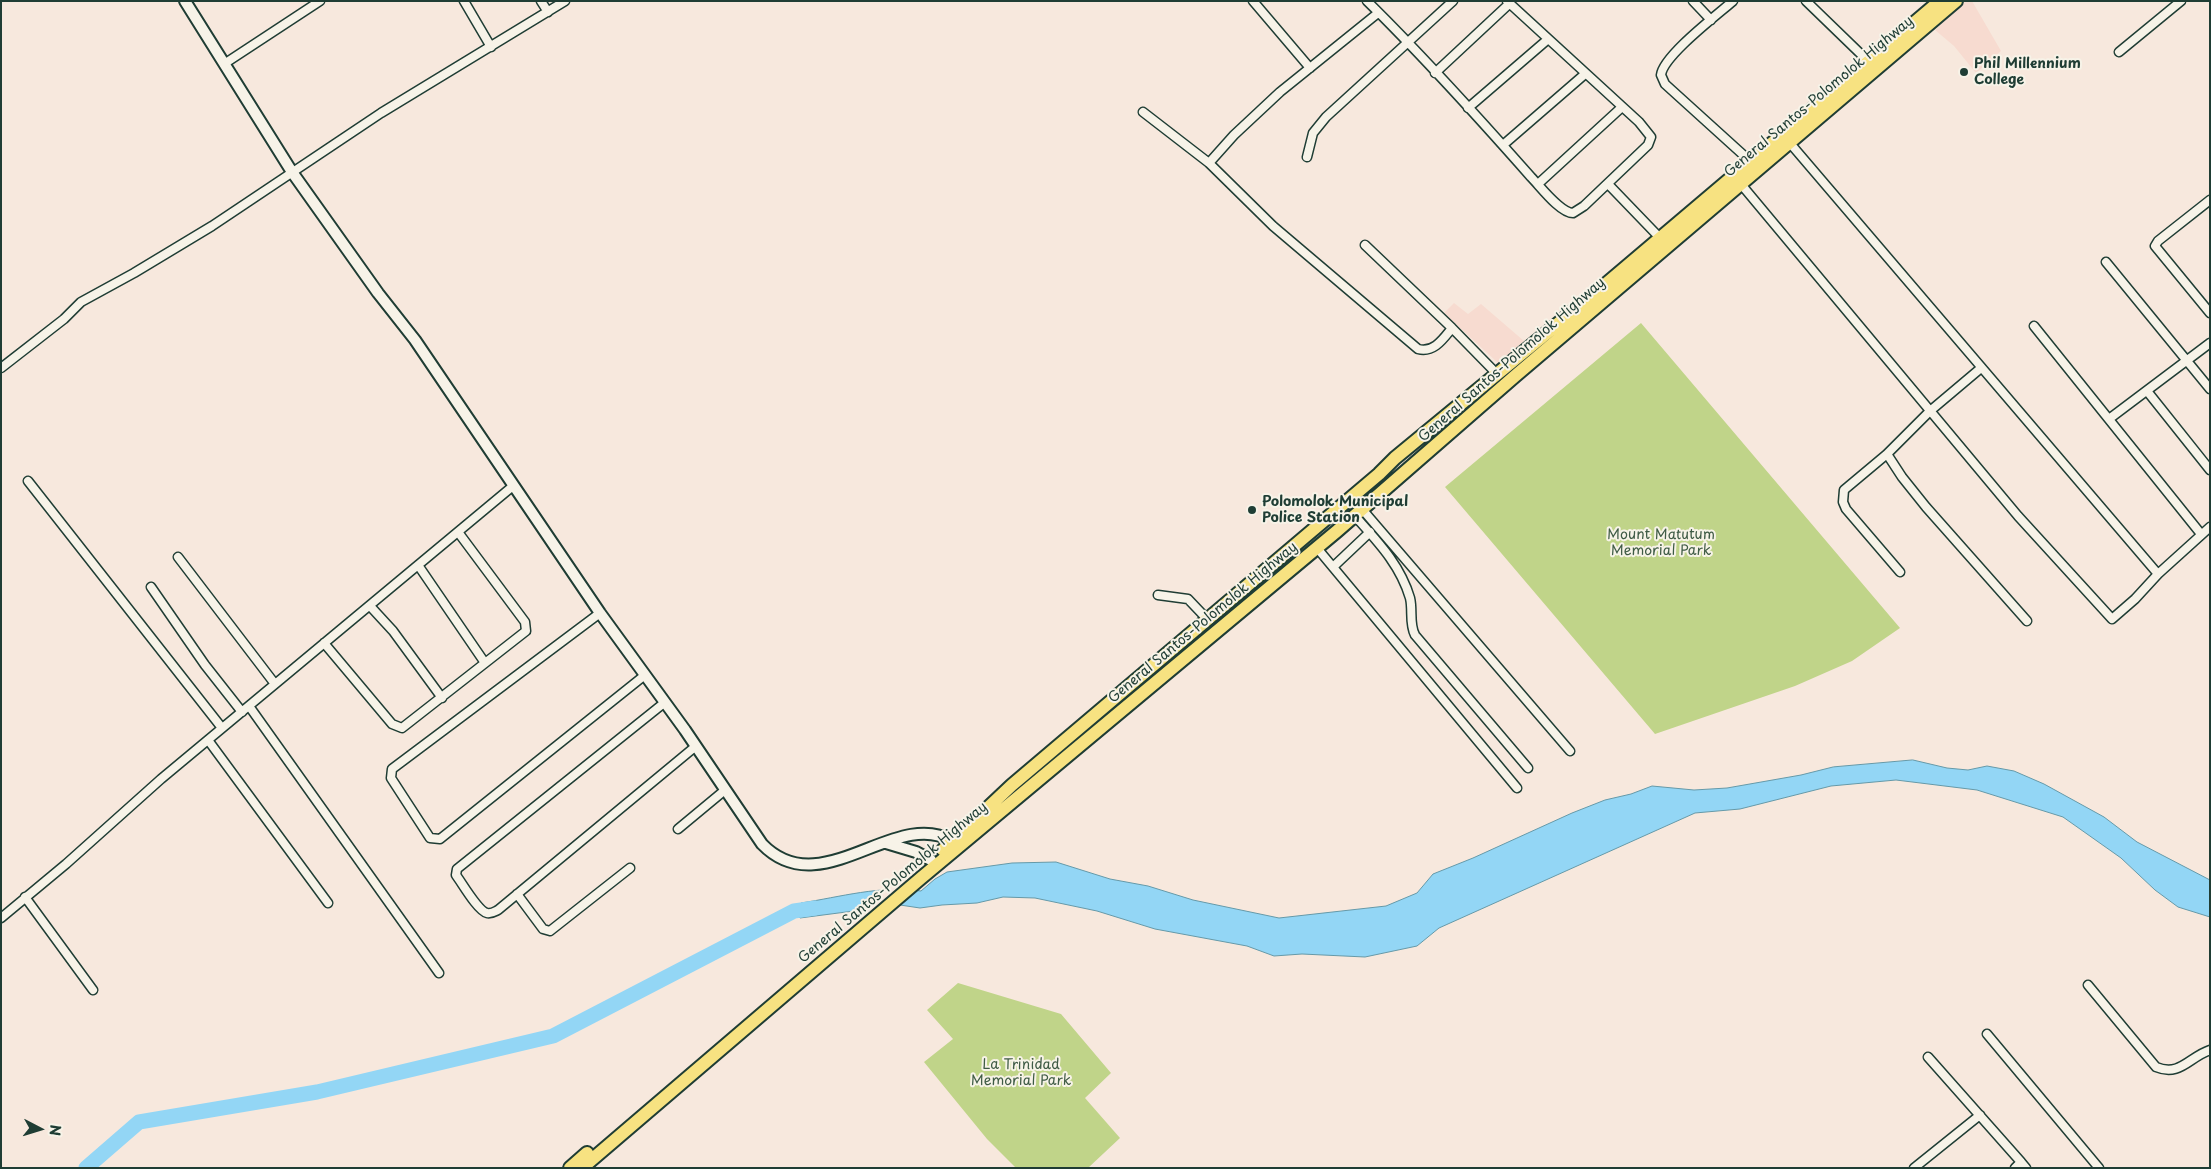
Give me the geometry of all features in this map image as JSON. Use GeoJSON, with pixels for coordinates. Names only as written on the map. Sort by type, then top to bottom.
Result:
{"type":"FeatureCollection","features":[{"type":"Feature","properties":{"kind":"highway"},"geometry":{"type":"LineString","coordinates":[[570,1168],[915,879],[931,860],[1012,785],[1496,373],[1660,238],[1940,1]]}},
{"type":"Feature","properties":{"kind":"highway","name":"General Santos-Polomolok Highway"},"geometry":{"type":"LineString","coordinates":[[915,879],[1317,548],[1740,183],[1956,1]]}},
{"type":"Feature","properties":{"kind":"highway","name":"General Santos-Polomolok Highway"},"geometry":{"type":"LineString","coordinates":[[582,1168],[864,922]]}},
{"type":"Feature","properties":{"kind":"street"},"geometry":{"type":"LineString","coordinates":[[185,1],[292,172],[378,293],[415,340],[600,613],[696,746],[762,844],[768,850],[787,861],[808,864],[832,862],[886,842],[922,834],[938,836],[952,842]]}},
{"type":"Feature","properties":{"kind":"street"},"geometry":{"type":"LineString","coordinates":[[224,64],[320,1]]}},
{"type":"Feature","properties":{"kind":"street"},"geometry":{"type":"LineString","coordinates":[[464,1],[491,47]]}},
{"type":"Feature","properties":{"kind":"street"},"geometry":{"type":"LineString","coordinates":[[541,1],[548,12]]}},
{"type":"Feature","properties":{"kind":"street"},"geometry":{"type":"LineString","coordinates":[[1,368],[59,324],[80,302],[134,273],[212,226],[381,113],[565,1]]}},
{"type":"Feature","properties":{"kind":"street"},"geometry":{"type":"LineString","coordinates":[[1253,1],[1310,68]]}},
{"type":"Feature","properties":{"kind":"street"},"geometry":{"type":"LineString","coordinates":[[1367,1],[1408,42],[1435,73],[1565,212],[1573,213],[1608,184],[1648,145],[1651,139],[1648,132],[1622,107],[1547,40],[1508,2],[1435,73]]}},
{"type":"Feature","properties":{"kind":"street"},"geometry":{"type":"LineString","coordinates":[[1307,157],[1311,139],[1319,124],[1454,1]]}},
{"type":"Feature","properties":{"kind":"street"},"geometry":{"type":"LineString","coordinates":[[1693,1],[1711,20]]}},
{"type":"Feature","properties":{"kind":"street"},"geometry":{"type":"LineString","coordinates":[[1734,1],[1672,55],[1662,68],[1661,75],[1665,84],[1750,162]]}},
{"type":"Feature","properties":{"kind":"street"},"geometry":{"type":"LineString","coordinates":[[1806,1],[1869,62]]}},
{"type":"Feature","properties":{"kind":"street"},"geometry":{"type":"LineString","coordinates":[[2119,52],[2181,1]]}},
{"type":"Feature","properties":{"kind":"street"},"geometry":{"type":"LineString","coordinates":[[1209,163],[1256,113],[1378,13]]}},
{"type":"Feature","properties":{"kind":"street"},"geometry":{"type":"LineString","coordinates":[[1468,108],[1547,40]]}},
{"type":"Feature","properties":{"kind":"street"},"geometry":{"type":"LineString","coordinates":[[1503,145],[1585,74]]}},
{"type":"Feature","properties":{"kind":"street"},"geometry":{"type":"LineString","coordinates":[[1538,184],[1622,107]]}},
{"type":"Feature","properties":{"kind":"street"},"geometry":{"type":"LineString","coordinates":[[1144,112],[1209,163],[1273,226],[1418,350],[1434,347],[1452,328]]}},
{"type":"Feature","properties":{"kind":"street"},"geometry":{"type":"LineString","coordinates":[[1789,142],[2158,574]]}},
{"type":"Feature","properties":{"kind":"street"},"geometry":{"type":"LineString","coordinates":[[1740,183],[2018,516],[2112,619],[2136,599],[2158,574],[2210,527]]}},
{"type":"Feature","properties":{"kind":"street"},"geometry":{"type":"LineString","coordinates":[[1608,184],[1660,238]]}},
{"type":"Feature","properties":{"kind":"street"},"geometry":{"type":"LineString","coordinates":[[2210,200],[2158,241],[2155,246],[2210,314]]}},
{"type":"Feature","properties":{"kind":"street"},"geometry":{"type":"LineString","coordinates":[[1365,246],[1452,328],[1496,373]]}},
{"type":"Feature","properties":{"kind":"street"},"geometry":{"type":"LineString","coordinates":[[2106,262],[2210,389]]}},
{"type":"Feature","properties":{"kind":"street"},"geometry":{"type":"LineString","coordinates":[[2034,326],[2201,534]]}},
{"type":"Feature","properties":{"kind":"street"},"geometry":{"type":"LineString","coordinates":[[2109,419],[2210,343]]}},
{"type":"Feature","properties":{"kind":"street"},"geometry":{"type":"LineString","coordinates":[[1900,572],[1846,509],[1843,502],[1844,490],[1887,454],[1930,411],[1981,368]]}},
{"type":"Feature","properties":{"kind":"street"},"geometry":{"type":"LineString","coordinates":[[2147,391],[2210,470]]}},
{"type":"Feature","properties":{"kind":"street"},"geometry":{"type":"LineString","coordinates":[[1887,454],[1902,477],[1920,499],[2028,621]]}},
{"type":"Feature","properties":{"kind":"street"},"geometry":{"type":"LineString","coordinates":[[28,481],[222,728]]}},
{"type":"Feature","properties":{"kind":"street"},"geometry":{"type":"LineString","coordinates":[[1,918],[222,728],[513,486]]}},
{"type":"Feature","properties":{"kind":"street"},"geometry":{"type":"LineString","coordinates":[[1358,512],[1370,532],[1400,571],[1412,603],[1412,630],[1415,635],[1528,768]]}},
{"type":"Feature","properties":{"kind":"street"},"geometry":{"type":"LineString","coordinates":[[1358,512],[1570,751]]}},
{"type":"Feature","properties":{"kind":"street"},"geometry":{"type":"LineString","coordinates":[[324,644],[395,727],[404,728],[526,631],[526,625],[458,532]]}},
{"type":"Feature","properties":{"kind":"street"},"geometry":{"type":"LineString","coordinates":[[1332,567],[1370,532]]}},
{"type":"Feature","properties":{"kind":"street"},"geometry":{"type":"LineString","coordinates":[[1317,548],[1516,788]]}},
{"type":"Feature","properties":{"kind":"street"},"geometry":{"type":"LineString","coordinates":[[178,557],[275,684]]}},
{"type":"Feature","properties":{"kind":"street"},"geometry":{"type":"LineString","coordinates":[[418,565],[486,663]]}},
{"type":"Feature","properties":{"kind":"street"},"geometry":{"type":"LineString","coordinates":[[151,587],[205,665],[242,712]]}},
{"type":"Feature","properties":{"kind":"street"},"geometry":{"type":"LineString","coordinates":[[1158,595],[1188,599],[1208,620]]}},
{"type":"Feature","properties":{"kind":"street"},"geometry":{"type":"LineString","coordinates":[[370,606],[393,632],[442,698]]}},
{"type":"Feature","properties":{"kind":"street"},"geometry":{"type":"LineString","coordinates":[[600,613],[392,768],[391,778],[430,838],[440,839],[645,675]]}},
{"type":"Feature","properties":{"kind":"street"},"geometry":{"type":"LineString","coordinates":[[664,703],[456,872],[484,912],[491,913],[498,910],[696,746]]}},
{"type":"Feature","properties":{"kind":"street"},"geometry":{"type":"LineString","coordinates":[[249,706],[439,973]]}},
{"type":"Feature","properties":{"kind":"street"},"geometry":{"type":"LineString","coordinates":[[208,740],[328,903]]}},
{"type":"Feature","properties":{"kind":"street"},"geometry":{"type":"LineString","coordinates":[[678,829],[725,790]]}},
{"type":"Feature","properties":{"kind":"street"},"geometry":{"type":"LineString","coordinates":[[886,842],[916,852],[931,860]]}},
{"type":"Feature","properties":{"kind":"street"},"geometry":{"type":"LineString","coordinates":[[517,894],[543,929],[550,931],[630,868]]}},
{"type":"Feature","properties":{"kind":"street"},"geometry":{"type":"LineString","coordinates":[[25,897],[93,990]]}},
{"type":"Feature","properties":{"kind":"street"},"geometry":{"type":"LineString","coordinates":[[2088,985],[2156,1067],[2165,1071],[2179,1068],[2210,1050]]}},
{"type":"Feature","properties":{"kind":"street"},"geometry":{"type":"LineString","coordinates":[[1988,1034],[2100,1168]]}},
{"type":"Feature","properties":{"kind":"street"},"geometry":{"type":"LineString","coordinates":[[1928,1057],[1980,1115],[2020,1166]]}},
{"type":"Feature","properties":{"kind":"street"},"geometry":{"type":"LineString","coordinates":[[1914,1168],[1980,1115]]}},
{"type":"Feature","properties":{"kind":"shaded area"},"geometry":{"type":"Polygon","coordinates":[[[1966,1],[1972,1],[2001,51],[1976,73],[1954,46],[1935,30],[1966,1]]]}},
{"type":"Feature","properties":{"kind":"shaded area"},"geometry":{"type":"Polygon","coordinates":[[[1454,303],[1468,314],[1481,304],[1524,341],[1498,363],[1444,313],[1454,303]]]}},
{"type":"Feature","properties":{"kind":"green space","name":"Mount Matutum Memorial Park"},"geometry":{"type":"Polygon","coordinates":[[[1641,323],[1900,628],[1852,661],[1795,686],[1655,734],[1445,487],[1641,323]]]}},
{"type":"Feature","properties":{"kind":"green space","name":"La Trinidad Memorial Park"},"geometry":{"type":"Polygon","coordinates":[[[958,983],[1061,1014],[1111,1073],[1085,1098],[1120,1138],[1088,1168],[1016,1168],[987,1139],[924,1062],[953,1039],[927,1010],[958,983]]]}},
{"type":"Feature","properties":{"kind":"water"},"geometry":{"type":"Polygon","coordinates":[[[1913,760],[1947,768],[1968,770],[1987,766],[2014,771],[2044,784],[2104,817],[2137,842],[2210,880],[2210,917],[2178,907],[2155,890],[2121,858],[2063,817],[1977,790],[1896,780],[1831,786],[1740,809],[1695,813],[1439,928],[1417,946],[1365,957],[1302,954],[1274,956],[1247,946],[1155,929],[1097,911],[1035,898],[1003,897],[977,903],[920,908],[900,905],[800,918],[794,911],[801,903],[861,893],[891,889],[921,891],[947,872],[1012,863],[1056,862],[1110,879],[1148,886],[1193,900],[1279,918],[1386,906],[1417,893],[1433,874],[1572,813],[1605,800],[1631,794],[1652,786],[1694,790],[1727,788],[1801,775],[1833,767],[1913,760]]]}},
{"type":"Feature","properties":{"kind":"pier"},"geometry":{"type":"Polygon","coordinates":[[[887,887],[920,888],[897,908],[857,913],[887,887]]]}},
{"type":"Feature","properties":{"kind":"waterway"},"geometry":{"type":"LineString","coordinates":[[86,1168],[139,1122],[317,1092],[553,1036],[794,911],[815,908]]}},
{"type":"Feature","properties":{"kind":"place","name":"Phil Millennium College"},"geometry":{"type":"Point","coordinates":[1964,72]}},
{"type":"Feature","properties":{"kind":"place","name":"Polomolok Municipal Police Station"},"geometry":{"type":"Point","coordinates":[1252,510]}}]}
